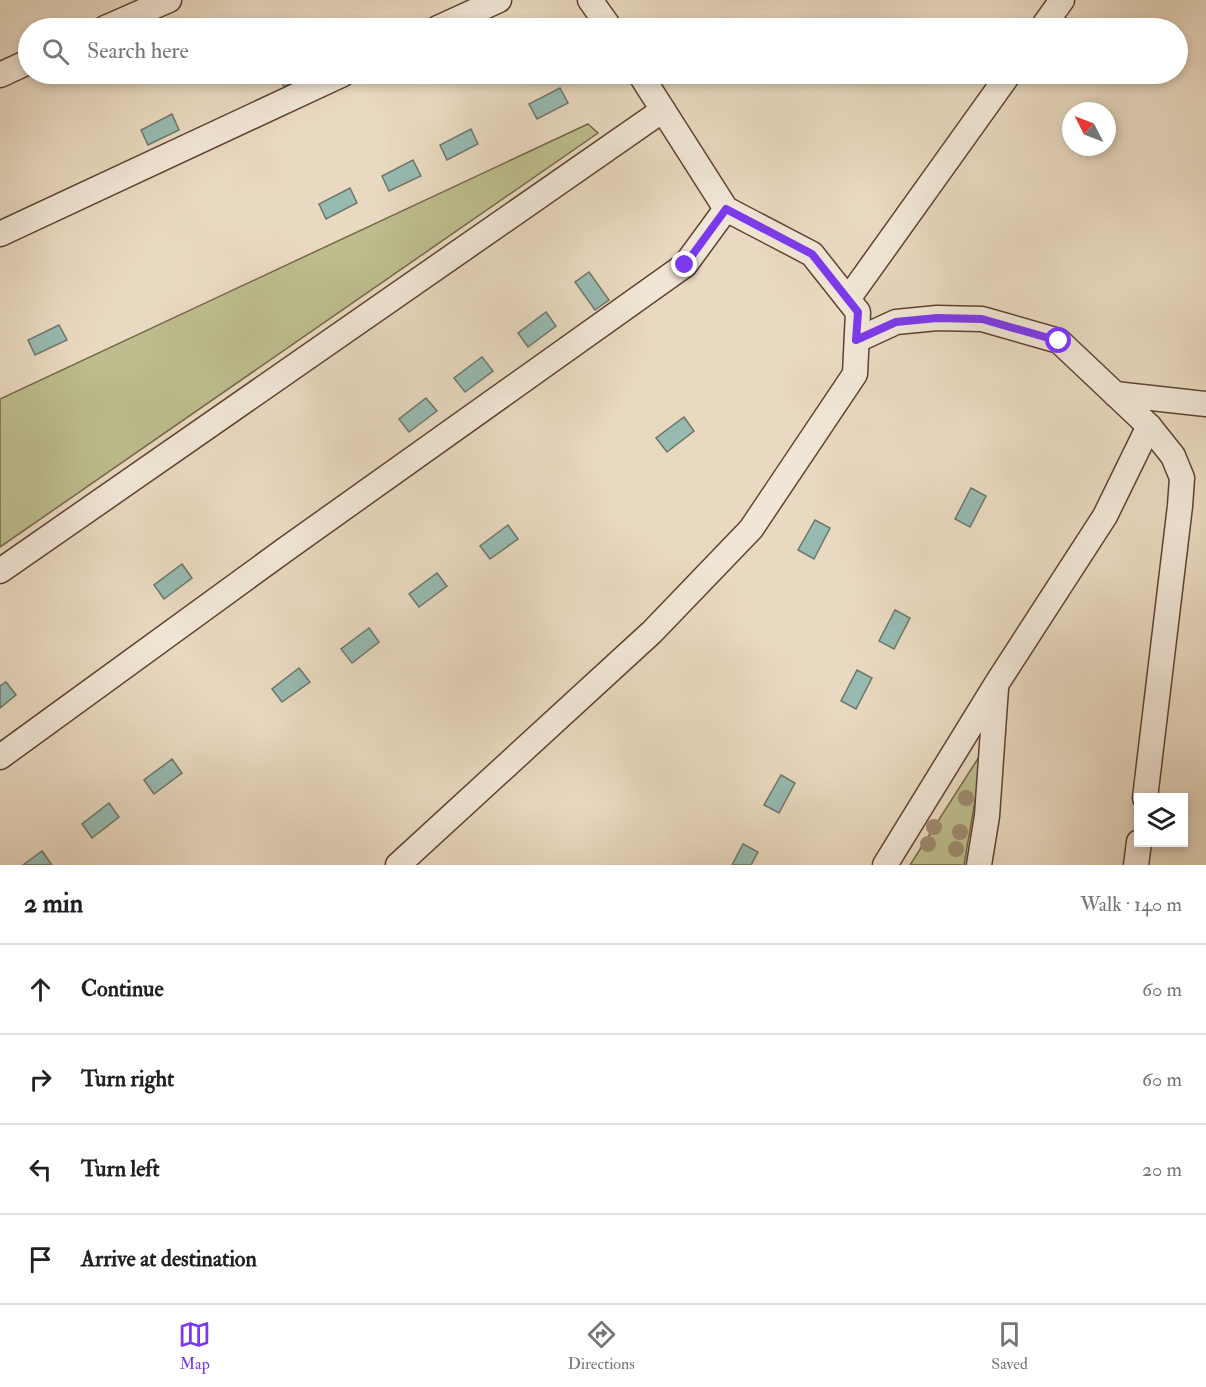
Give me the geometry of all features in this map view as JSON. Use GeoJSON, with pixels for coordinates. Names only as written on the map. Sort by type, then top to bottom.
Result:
{"type":"FeatureCollection","features":[{"type":"Feature","properties":{"kind":"street"},"geometry":{"type":"LineString","coordinates":[[128,18],[169,0]]}},
{"type":"Feature","properties":{"kind":"street"},"geometry":{"type":"LineString","coordinates":[[460,18],[499,0]]}},
{"type":"Feature","properties":{"kind":"street"},"geometry":{"type":"LineString","coordinates":[[590,0],[603,18]]}},
{"type":"Feature","properties":{"kind":"street"},"geometry":{"type":"LineString","coordinates":[[1049,18],[1062,0]]}},
{"type":"Feature","properties":{"kind":"street"},"geometry":{"type":"LineString","coordinates":[[0,75],[18,67]]}},
{"type":"Feature","properties":{"kind":"street"},"geometry":{"type":"LineString","coordinates":[[0,234],[322,84]]}},
{"type":"Feature","properties":{"kind":"street"},"geometry":{"type":"LineString","coordinates":[[398,865],[652,632],[751,529],[855,374],[858,312],[812,254],[726,209],[646,84]]}},
{"type":"Feature","properties":{"kind":"street"},"geometry":{"type":"LineString","coordinates":[[848,299],[1002,84]]}},
{"type":"Feature","properties":{"kind":"street"},"geometry":{"type":"LineString","coordinates":[[0,571],[663,110]]}},
{"type":"Feature","properties":{"kind":"street"},"geometry":{"type":"LineString","coordinates":[[0,758],[286,549],[685,265],[726,209]]}},
{"type":"Feature","properties":{"kind":"street"},"geometry":{"type":"LineString","coordinates":[[856,340],[896,322],[937,318],[982,319],[1059,341],[1149,426],[1173,456],[1182,478],[1145,793]]}},
{"type":"Feature","properties":{"kind":"street"},"geometry":{"type":"LineString","coordinates":[[1115,394],[1206,404]]}},
{"type":"Feature","properties":{"kind":"street"},"geometry":{"type":"LineString","coordinates":[[885,865],[997,682],[1105,516],[1149,426]]}},
{"type":"Feature","properties":{"kind":"street"},"geometry":{"type":"LineString","coordinates":[[979,865],[987,816],[997,682]]}},
{"type":"Feature","properties":{"kind":"street"},"geometry":{"type":"LineString","coordinates":[[1136,865],[1138,847]]}},
{"type":"Feature","properties":{"kind":"green space"},"geometry":{"type":"Polygon","coordinates":[[[588,124],[598,133],[0,547],[0,399],[588,124]]]}},
{"type":"Feature","properties":{"kind":"green space"},"geometry":{"type":"Polygon","coordinates":[[[984,749],[964,865],[910,865],[984,749]]]}},
{"type":"Feature","properties":{"kind":"water"},"geometry":{"type":"Polygon","coordinates":[[[560,88],[568,103],[537,119],[529,104],[560,88]]]}},
{"type":"Feature","properties":{"kind":"water"},"geometry":{"type":"Polygon","coordinates":[[[172,114],[179,130],[148,145],[141,130],[172,114]]]}},
{"type":"Feature","properties":{"kind":"water"},"geometry":{"type":"Polygon","coordinates":[[[471,129],[478,144],[447,160],[440,145],[471,129]]]}},
{"type":"Feature","properties":{"kind":"water"},"geometry":{"type":"Polygon","coordinates":[[[413,160],[421,176],[389,191],[382,176],[413,160]]]}},
{"type":"Feature","properties":{"kind":"water"},"geometry":{"type":"Polygon","coordinates":[[[350,188],[357,203],[326,219],[319,204],[350,188]]]}},
{"type":"Feature","properties":{"kind":"water"},"geometry":{"type":"Polygon","coordinates":[[[589,272],[609,300],[595,310],[575,282],[589,272]]]}},
{"type":"Feature","properties":{"kind":"water"},"geometry":{"type":"Polygon","coordinates":[[[546,312],[556,326],[528,347],[518,333],[546,312]]]}},
{"type":"Feature","properties":{"kind":"water"},"geometry":{"type":"Polygon","coordinates":[[[59,325],[67,340],[35,355],[28,340],[59,325]]]}},
{"type":"Feature","properties":{"kind":"water"},"geometry":{"type":"Polygon","coordinates":[[[482,357],[493,371],[465,392],[454,378],[482,357]]]}},
{"type":"Feature","properties":{"kind":"water"},"geometry":{"type":"Polygon","coordinates":[[[426,398],[437,411],[409,432],[399,419],[426,398]]]}},
{"type":"Feature","properties":{"kind":"water"},"geometry":{"type":"Polygon","coordinates":[[[684,417],[694,431],[667,452],[656,438],[684,417]]]}},
{"type":"Feature","properties":{"kind":"water"},"geometry":{"type":"Polygon","coordinates":[[[971,488],[986,496],[970,527],[955,519],[971,488]]]}},
{"type":"Feature","properties":{"kind":"water"},"geometry":{"type":"Polygon","coordinates":[[[815,520],[830,528],[814,559],[798,550],[815,520]]]}},
{"type":"Feature","properties":{"kind":"water"},"geometry":{"type":"Polygon","coordinates":[[[508,525],[518,539],[490,559],[480,546],[508,525]]]}},
{"type":"Feature","properties":{"kind":"water"},"geometry":{"type":"Polygon","coordinates":[[[182,564],[192,578],[164,599],[154,585],[182,564]]]}},
{"type":"Feature","properties":{"kind":"water"},"geometry":{"type":"Polygon","coordinates":[[[437,573],[447,586],[419,607],[409,594],[437,573]]]}},
{"type":"Feature","properties":{"kind":"water"},"geometry":{"type":"Polygon","coordinates":[[[895,610],[910,618],[894,649],[879,641],[895,610]]]}},
{"type":"Feature","properties":{"kind":"water"},"geometry":{"type":"Polygon","coordinates":[[[369,628],[379,642],[352,663],[341,649],[369,628]]]}},
{"type":"Feature","properties":{"kind":"water"},"geometry":{"type":"Polygon","coordinates":[[[299,668],[310,682],[282,702],[272,689],[299,668]]]}},
{"type":"Feature","properties":{"kind":"water"},"geometry":{"type":"Polygon","coordinates":[[[857,670],[872,678],[856,709],[841,701],[857,670]]]}},
{"type":"Feature","properties":{"kind":"water"},"geometry":{"type":"Polygon","coordinates":[[[6,682],[16,695],[0,708],[0,686],[6,682]]]}},
{"type":"Feature","properties":{"kind":"water"},"geometry":{"type":"Polygon","coordinates":[[[172,759],[182,773],[154,794],[144,780],[172,759]]]}},
{"type":"Feature","properties":{"kind":"water"},"geometry":{"type":"Polygon","coordinates":[[[781,775],[795,783],[779,813],[764,805],[781,775]]]}},
{"type":"Feature","properties":{"kind":"water"},"geometry":{"type":"Polygon","coordinates":[[[109,803],[119,817],[92,838],[82,824],[109,803]]]}},
{"type":"Feature","properties":{"kind":"water"},"geometry":{"type":"Polygon","coordinates":[[[743,844],[758,852],[751,865],[732,865],[743,844]]]}},
{"type":"Feature","properties":{"kind":"water"},"geometry":{"type":"Polygon","coordinates":[[[42,851],[52,865],[23,865],[42,851]]]}},
{"type":"Feature","properties":{"kind":"route"},"geometry":{"type":"LineString","coordinates":[[685,265],[726,209],[812,254],[858,312],[856,340],[896,322],[937,318],[982,319],[1059,341]]}}]}
